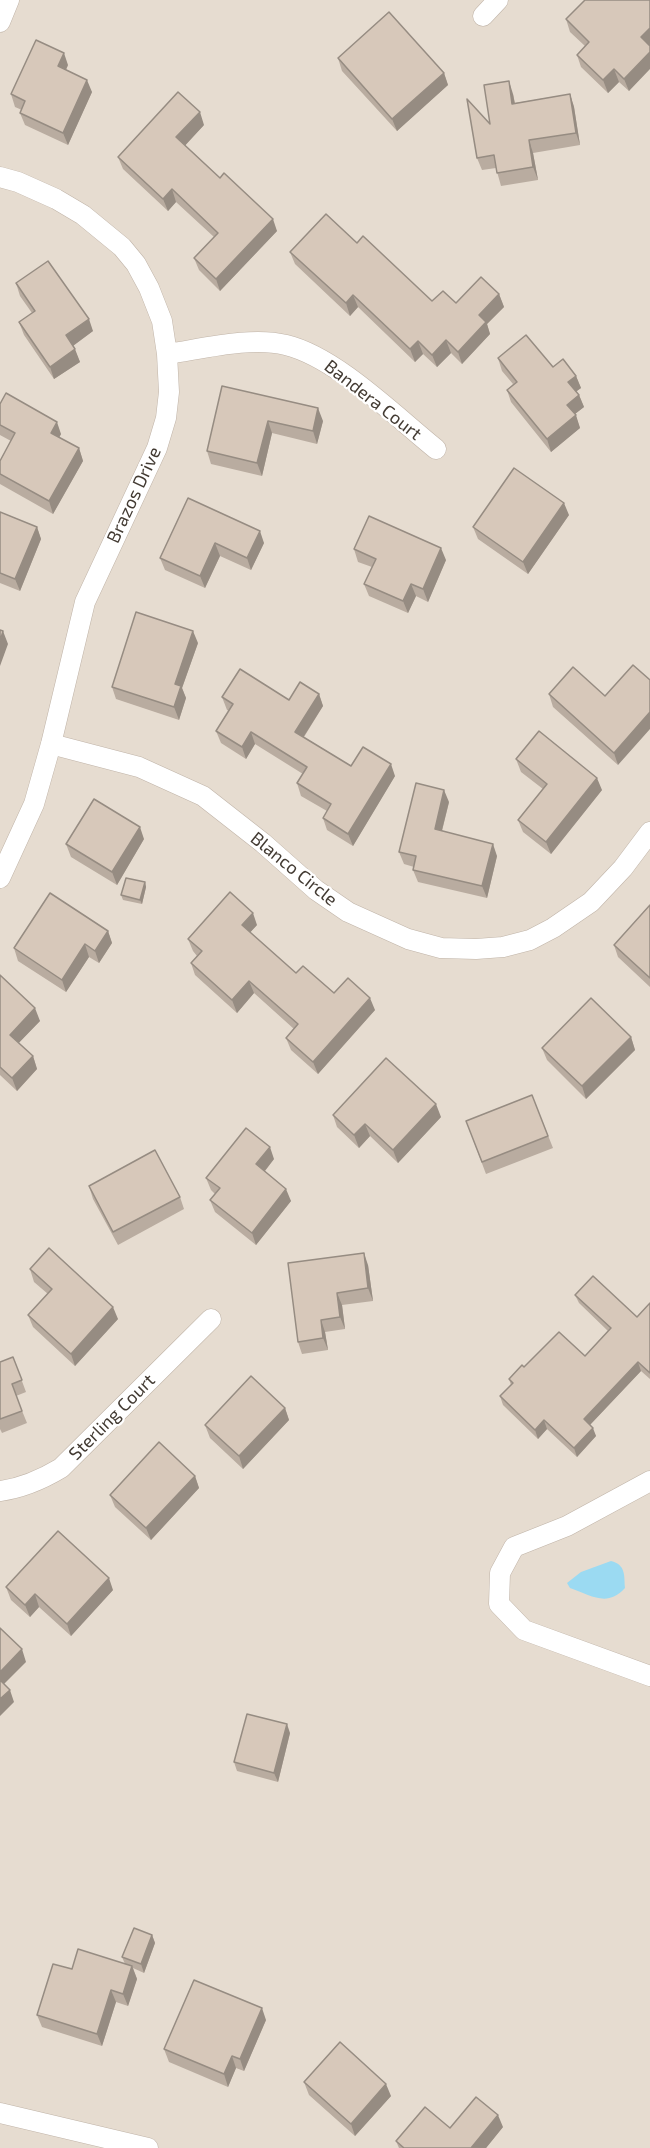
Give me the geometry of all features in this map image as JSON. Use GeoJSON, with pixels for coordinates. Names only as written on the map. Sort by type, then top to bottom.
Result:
{"type":"FeatureCollection","features":[{"type":"Feature","properties":{"kind":"street"},"geometry":{"type":"LineString","coordinates":[[0,22],[9,0]]}},
{"type":"Feature","properties":{"kind":"street"},"geometry":{"type":"LineString","coordinates":[[483,16],[498,0]]}},
{"type":"Feature","properties":{"kind":"street","name":"Brazos Drive"},"geometry":{"type":"LineString","coordinates":[[0,177],[18,182],[56,199],[82,215],[122,247],[136,264],[149,288],[162,321],[170,392],[158,448],[85,602],[34,804],[0,878]]}},
{"type":"Feature","properties":{"kind":"street","name":"Bandera Court"},"geometry":{"type":"LineString","coordinates":[[167,354],[261,342],[285,344],[309,353],[338,369],[436,449]]}},
{"type":"Feature","properties":{"kind":"street","name":"Blanco Circle"},"geometry":{"type":"LineString","coordinates":[[51,744],[139,766],[203,796],[263,843],[316,890],[348,912],[408,939],[441,948],[503,947],[530,940],[553,928],[591,902],[623,868],[650,832]]}},
{"type":"Feature","properties":{"kind":"street","name":"Sterling Court"},"geometry":{"type":"LineString","coordinates":[[0,1491],[20,1488],[45,1478],[61,1468],[211,1320]]}},
{"type":"Feature","properties":{"kind":"street"},"geometry":{"type":"LineString","coordinates":[[650,1482],[567,1526],[514,1547],[500,1574],[499,1604],[524,1630],[650,1676]]}},
{"type":"Feature","properties":{"kind":"street"},"geometry":{"type":"LineString","coordinates":[[0,2113],[148,2148]]}},
{"type":"Feature","properties":{"kind":"shaded area"},"geometry":{"type":"Polygon","coordinates":[[[0,0],[650,0],[650,2148],[0,2148],[0,0]]]}},
{"type":"Feature","properties":{"kind":"water"},"geometry":{"type":"Polygon","coordinates":[[[611,1561],[622,1568],[625,1588],[612,1597],[605,1599],[592,1596],[570,1588],[567,1583],[581,1572],[611,1561]]]}},
{"type":"Feature","properties":{"kind":"building"},"geometry":{"type":"Polygon","coordinates":[[[585,0],[650,0],[650,28],[641,37],[650,46],[650,52],[624,79],[614,69],[603,80],[577,55],[589,42],[566,19],[585,0]]]}},
{"type":"Feature","properties":{"kind":"building"},"geometry":{"type":"Polygon","coordinates":[[[389,12],[444,73],[392,119],[338,58],[389,12]]]}},
{"type":"Feature","properties":{"kind":"building"},"geometry":{"type":"Polygon","coordinates":[[[36,40],[64,53],[58,66],[87,80],[63,133],[20,113],[25,101],[11,94],[36,40]]]}},
{"type":"Feature","properties":{"kind":"building"},"geometry":{"type":"Polygon","coordinates":[[[509,81],[512,104],[570,94],[576,133],[529,140],[533,167],[497,173],[494,155],[477,158],[467,99],[490,124],[484,85],[509,81]]]}},
{"type":"Feature","properties":{"kind":"building"},"geometry":{"type":"Polygon","coordinates":[[[178,92],[200,112],[176,137],[220,178],[224,173],[273,219],[216,279],[194,258],[218,233],[172,189],[163,199],[118,157],[178,92]]]}},
{"type":"Feature","properties":{"kind":"building"},"geometry":{"type":"Polygon","coordinates":[[[326,214],[357,243],[363,236],[432,301],[443,291],[456,303],[481,277],[499,294],[479,315],[486,322],[458,352],[446,340],[432,355],[418,341],[410,349],[353,295],[346,303],[290,252],[326,214]]]}},
{"type":"Feature","properties":{"kind":"building"},"geometry":{"type":"Polygon","coordinates":[[[48,261],[89,319],[66,335],[75,349],[50,367],[19,322],[35,311],[16,283],[48,261]]]}},
{"type":"Feature","properties":{"kind":"building"},"geometry":{"type":"Polygon","coordinates":[[[526,335],[553,367],[563,359],[576,376],[568,382],[579,395],[567,405],[576,415],[547,439],[507,390],[517,382],[498,358],[526,335]]]}},
{"type":"Feature","properties":{"kind":"building"},"geometry":{"type":"Polygon","coordinates":[[[222,386],[318,408],[313,431],[268,421],[257,463],[207,451],[222,386]]]}},
{"type":"Feature","properties":{"kind":"building"},"geometry":{"type":"Polygon","coordinates":[[[6,393],[57,422],[51,433],[79,448],[49,501],[0,474],[0,461],[15,433],[0,425],[0,404],[6,393]]]}},
{"type":"Feature","properties":{"kind":"building"},"geometry":{"type":"Polygon","coordinates":[[[514,468],[564,503],[523,562],[473,527],[514,468]]]}},
{"type":"Feature","properties":{"kind":"building"},"geometry":{"type":"Polygon","coordinates":[[[188,498],[260,531],[247,558],[215,543],[200,576],[160,558],[188,498]]]}},
{"type":"Feature","properties":{"kind":"building"},"geometry":{"type":"Polygon","coordinates":[[[0,512],[37,527],[15,579],[0,573],[0,512]]]}},
{"type":"Feature","properties":{"kind":"building"},"geometry":{"type":"Polygon","coordinates":[[[369,516],[441,548],[423,589],[411,584],[403,601],[364,584],[376,559],[354,549],[369,516]]]}},
{"type":"Feature","properties":{"kind":"building"},"geometry":{"type":"Polygon","coordinates":[[[136,612],[193,631],[175,684],[181,686],[174,707],[112,687],[136,612]]]}},
{"type":"Feature","properties":{"kind":"building"},"geometry":{"type":"Polygon","coordinates":[[[633,665],[650,680],[650,712],[614,753],[549,694],[573,667],[605,696],[633,665]]]}},
{"type":"Feature","properties":{"kind":"building"},"geometry":{"type":"Polygon","coordinates":[[[240,669],[289,700],[300,682],[319,694],[295,732],[351,766],[363,747],[391,764],[348,834],[323,818],[331,804],[297,783],[307,767],[251,732],[242,747],[216,731],[233,704],[222,697],[240,669]]]}},
{"type":"Feature","properties":{"kind":"building"},"geometry":{"type":"Polygon","coordinates":[[[539,731],[597,778],[546,842],[518,820],[547,784],[516,759],[539,731]]]}},
{"type":"Feature","properties":{"kind":"building"},"geometry":{"type":"Polygon","coordinates":[[[416,783],[444,790],[435,829],[493,844],[482,886],[413,870],[416,856],[399,852],[416,783]]]}},
{"type":"Feature","properties":{"kind":"building"},"geometry":{"type":"Polygon","coordinates":[[[94,799],[140,827],[112,872],[66,844],[94,799]]]}},
{"type":"Feature","properties":{"kind":"building"},"geometry":{"type":"Polygon","coordinates":[[[126,878],[145,882],[140,900],[121,895],[126,878]]]}},
{"type":"Feature","properties":{"kind":"building"},"geometry":{"type":"Polygon","coordinates":[[[230,892],[253,913],[242,925],[296,973],[303,966],[334,993],[348,978],[370,998],[313,1062],[286,1038],[298,1024],[249,981],[232,1000],[191,963],[202,951],[188,939],[230,892]]]}},
{"type":"Feature","properties":{"kind":"building"},"geometry":{"type":"Polygon","coordinates":[[[50,893],[108,931],[95,951],[85,944],[62,980],[14,948],[50,893]]]}},
{"type":"Feature","properties":{"kind":"building"},"geometry":{"type":"Polygon","coordinates":[[[650,905],[650,978],[614,945],[650,905]]]}},
{"type":"Feature","properties":{"kind":"building"},"geometry":{"type":"Polygon","coordinates":[[[0,975],[35,1008],[10,1035],[33,1056],[12,1078],[0,1067],[0,975]]]}},
{"type":"Feature","properties":{"kind":"building"},"geometry":{"type":"Polygon","coordinates":[[[591,998],[631,1037],[582,1086],[542,1048],[591,998]]]}},
{"type":"Feature","properties":{"kind":"building"},"geometry":{"type":"Polygon","coordinates":[[[386,1058],[436,1104],[393,1150],[365,1124],[354,1135],[333,1115],[386,1058]]]}},
{"type":"Feature","properties":{"kind":"building"},"geometry":{"type":"Polygon","coordinates":[[[532,1095],[548,1136],[482,1162],[466,1121],[532,1095]]]}},
{"type":"Feature","properties":{"kind":"building"},"geometry":{"type":"Polygon","coordinates":[[[246,1128],[270,1147],[256,1164],[286,1189],[252,1233],[210,1200],[220,1188],[206,1178],[246,1128]]]}},
{"type":"Feature","properties":{"kind":"building"},"geometry":{"type":"Polygon","coordinates":[[[155,1150],[180,1197],[113,1232],[89,1186],[155,1150]]]}},
{"type":"Feature","properties":{"kind":"building"},"geometry":{"type":"Polygon","coordinates":[[[49,1248],[113,1307],[71,1354],[28,1315],[52,1289],[30,1269],[49,1248]]]}},
{"type":"Feature","properties":{"kind":"building"},"geometry":{"type":"Polygon","coordinates":[[[364,1253],[368,1288],[337,1293],[340,1317],[321,1320],[323,1338],[298,1342],[288,1263],[364,1253]]]}},
{"type":"Feature","properties":{"kind":"building"},"geometry":{"type":"Polygon","coordinates":[[[593,1276],[637,1317],[650,1303],[650,1373],[638,1362],[584,1419],[593,1428],[574,1448],[544,1420],[535,1430],[500,1396],[513,1383],[509,1379],[559,1332],[585,1356],[611,1328],[575,1295],[593,1276]]]}},
{"type":"Feature","properties":{"kind":"building"},"geometry":{"type":"Polygon","coordinates":[[[13,1357],[22,1380],[12,1384],[22,1411],[0,1419],[0,1362],[13,1357]]]}},
{"type":"Feature","properties":{"kind":"building"},"geometry":{"type":"Polygon","coordinates":[[[251,1376],[285,1408],[239,1456],[205,1425],[251,1376]]]}},
{"type":"Feature","properties":{"kind":"building"},"geometry":{"type":"Polygon","coordinates":[[[159,1442],[195,1476],[146,1528],[110,1495],[159,1442]]]}},
{"type":"Feature","properties":{"kind":"building"},"geometry":{"type":"Polygon","coordinates":[[[58,1531],[109,1578],[67,1624],[35,1594],[25,1605],[6,1587],[58,1531]]]}},
{"type":"Feature","properties":{"kind":"building"},"geometry":{"type":"Polygon","coordinates":[[[0,1628],[22,1649],[0,1672],[0,1628]]]}},
{"type":"Feature","properties":{"kind":"building"},"geometry":{"type":"Polygon","coordinates":[[[0,1680],[10,1690],[0,1699],[0,1680]]]}},
{"type":"Feature","properties":{"kind":"building"},"geometry":{"type":"Polygon","coordinates":[[[247,1714],[287,1724],[274,1773],[234,1762],[247,1714]]]}},
{"type":"Feature","properties":{"kind":"building"},"geometry":{"type":"Polygon","coordinates":[[[134,1928],[152,1935],[141,1964],[122,1957],[134,1928]]]}},
{"type":"Feature","properties":{"kind":"building"},"geometry":{"type":"Polygon","coordinates":[[[78,1949],[132,1966],[123,1994],[111,1990],[97,2034],[37,2015],[53,1964],[72,1969],[78,1949]]]}},
{"type":"Feature","properties":{"kind":"building"},"geometry":{"type":"Polygon","coordinates":[[[194,1980],[262,2008],[240,2059],[232,2056],[224,2074],[164,2049],[194,1980]]]}},
{"type":"Feature","properties":{"kind":"building"},"geometry":{"type":"Polygon","coordinates":[[[340,2042],[386,2084],[351,2124],[304,2082],[340,2042]]]}},
{"type":"Feature","properties":{"kind":"building"},"geometry":{"type":"Polygon","coordinates":[[[476,2097],[498,2115],[471,2148],[404,2148],[396,2141],[425,2107],[450,2128],[476,2097]]]}}]}
